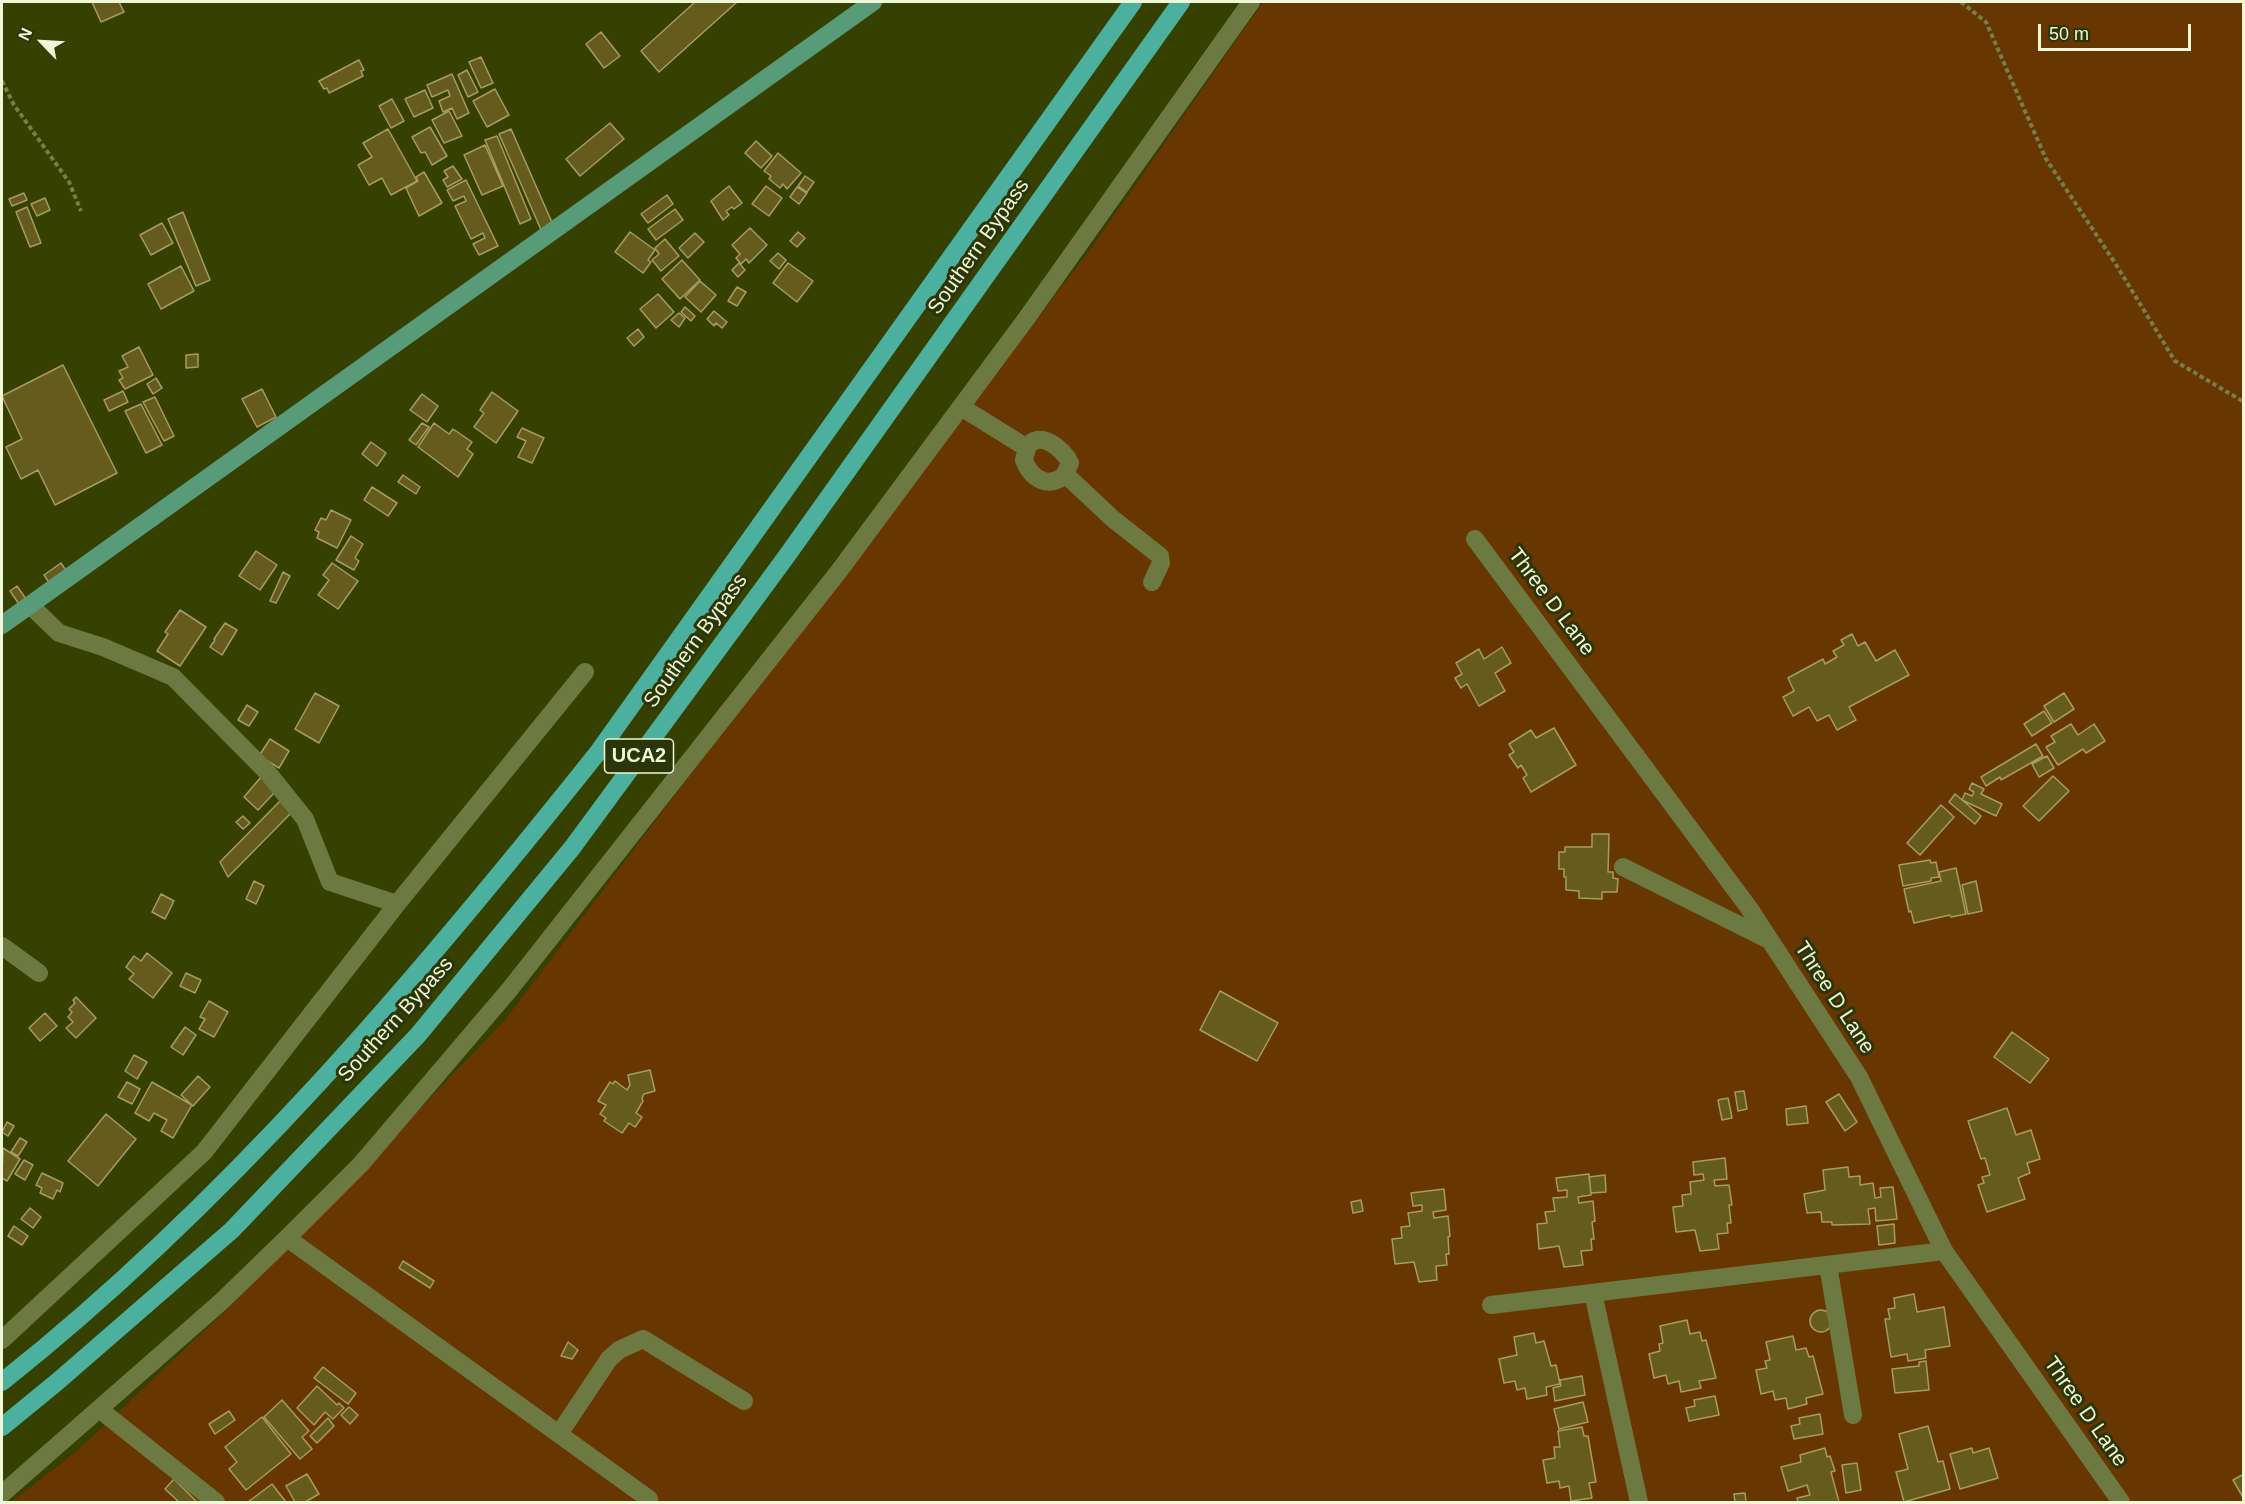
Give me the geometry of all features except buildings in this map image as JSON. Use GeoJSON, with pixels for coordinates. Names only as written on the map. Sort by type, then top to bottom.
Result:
{"type":"FeatureCollection","features":[{"type":"Feature","properties":{"kind":"highway","name":"Southern Bypass"},"geometry":{"type":"LineString","coordinates":[[2,1382],[38,1353],[198,1209],[390,1004],[514,858],[599,751],[1133,2]]}},
{"type":"Feature","properties":{"kind":"highway","name":"Southern Bypass"},"geometry":{"type":"LineString","coordinates":[[2,1427],[232,1230],[418,1035],[579,838],[786,557],[1181,2]]}},
{"type":"Feature","properties":{"kind":"main road"},"geometry":{"type":"LineString","coordinates":[[2,625],[873,2]]}},
{"type":"Feature","properties":{"kind":"street"},"geometry":{"type":"LineString","coordinates":[[2,1494],[222,1301],[287,1238],[360,1164],[510,989],[839,571],[1033,310],[1251,2]]}},
{"type":"Feature","properties":{"kind":"street"},"geometry":{"type":"LineString","coordinates":[[961,407],[1027,448]]}},
{"type":"Feature","properties":{"kind":"street"},"geometry":{"type":"LineString","coordinates":[[1036,440],[1044,440],[1058,446],[1066,454],[1070,463],[1065,474],[1050,483],[1032,475],[1024,460],[1027,448],[1036,440]]}},
{"type":"Feature","properties":{"kind":"street"},"geometry":{"type":"LineString","coordinates":[[1065,474],[1113,519],[1160,556],[1161,563],[1152,582]]}},
{"type":"Feature","properties":{"kind":"street","name":"Three D Lane"},"geometry":{"type":"LineString","coordinates":[[1475,539],[1749,908],[1859,1077],[1944,1251],[2121,1503]]}},
{"type":"Feature","properties":{"kind":"street"},"geometry":{"type":"LineString","coordinates":[[30,605],[59,633],[103,647],[173,677],[268,773],[305,819],[330,882],[397,904]]}},
{"type":"Feature","properties":{"kind":"street"},"geometry":{"type":"LineString","coordinates":[[2,1340],[204,1152],[397,904],[585,672]]}},
{"type":"Feature","properties":{"kind":"street"},"geometry":{"type":"LineString","coordinates":[[1623,867],[1770,940]]}},
{"type":"Feature","properties":{"kind":"street"},"geometry":{"type":"LineString","coordinates":[[2,946],[39,973]]}},
{"type":"Feature","properties":{"kind":"street"},"geometry":{"type":"LineString","coordinates":[[287,1238],[649,1499]]}},
{"type":"Feature","properties":{"kind":"street"},"geometry":{"type":"LineString","coordinates":[[1491,1305],[1944,1251]]}},
{"type":"Feature","properties":{"kind":"street"},"geometry":{"type":"LineString","coordinates":[[1828,1265],[1853,1415]]}},
{"type":"Feature","properties":{"kind":"street"},"geometry":{"type":"LineString","coordinates":[[1593,1293],[1639,1502]]}},
{"type":"Feature","properties":{"kind":"street"},"geometry":{"type":"LineString","coordinates":[[559,1434],[609,1359],[619,1350],[643,1340],[744,1401]]}},
{"type":"Feature","properties":{"kind":"street"},"geometry":{"type":"LineString","coordinates":[[99,1409],[216,1503]]}},
{"type":"Feature","properties":{"kind":"path"},"geometry":{"type":"LineString","coordinates":[[1961,2],[1986,22],[2046,159],[2115,263],[2175,361],[2244,402]]}},
{"type":"Feature","properties":{"kind":"path"},"geometry":{"type":"LineString","coordinates":[[2,81],[14,105],[69,182],[81,211]]}},
{"type":"Feature","properties":{"kind":"shaded area"},"geometry":{"type":"Polygon","coordinates":[[[1263,2],[2243,2],[2243,1502],[11,1502],[77,1451],[243,1294],[505,1020],[884,518],[1090,250],[1263,2]]]}}]}
